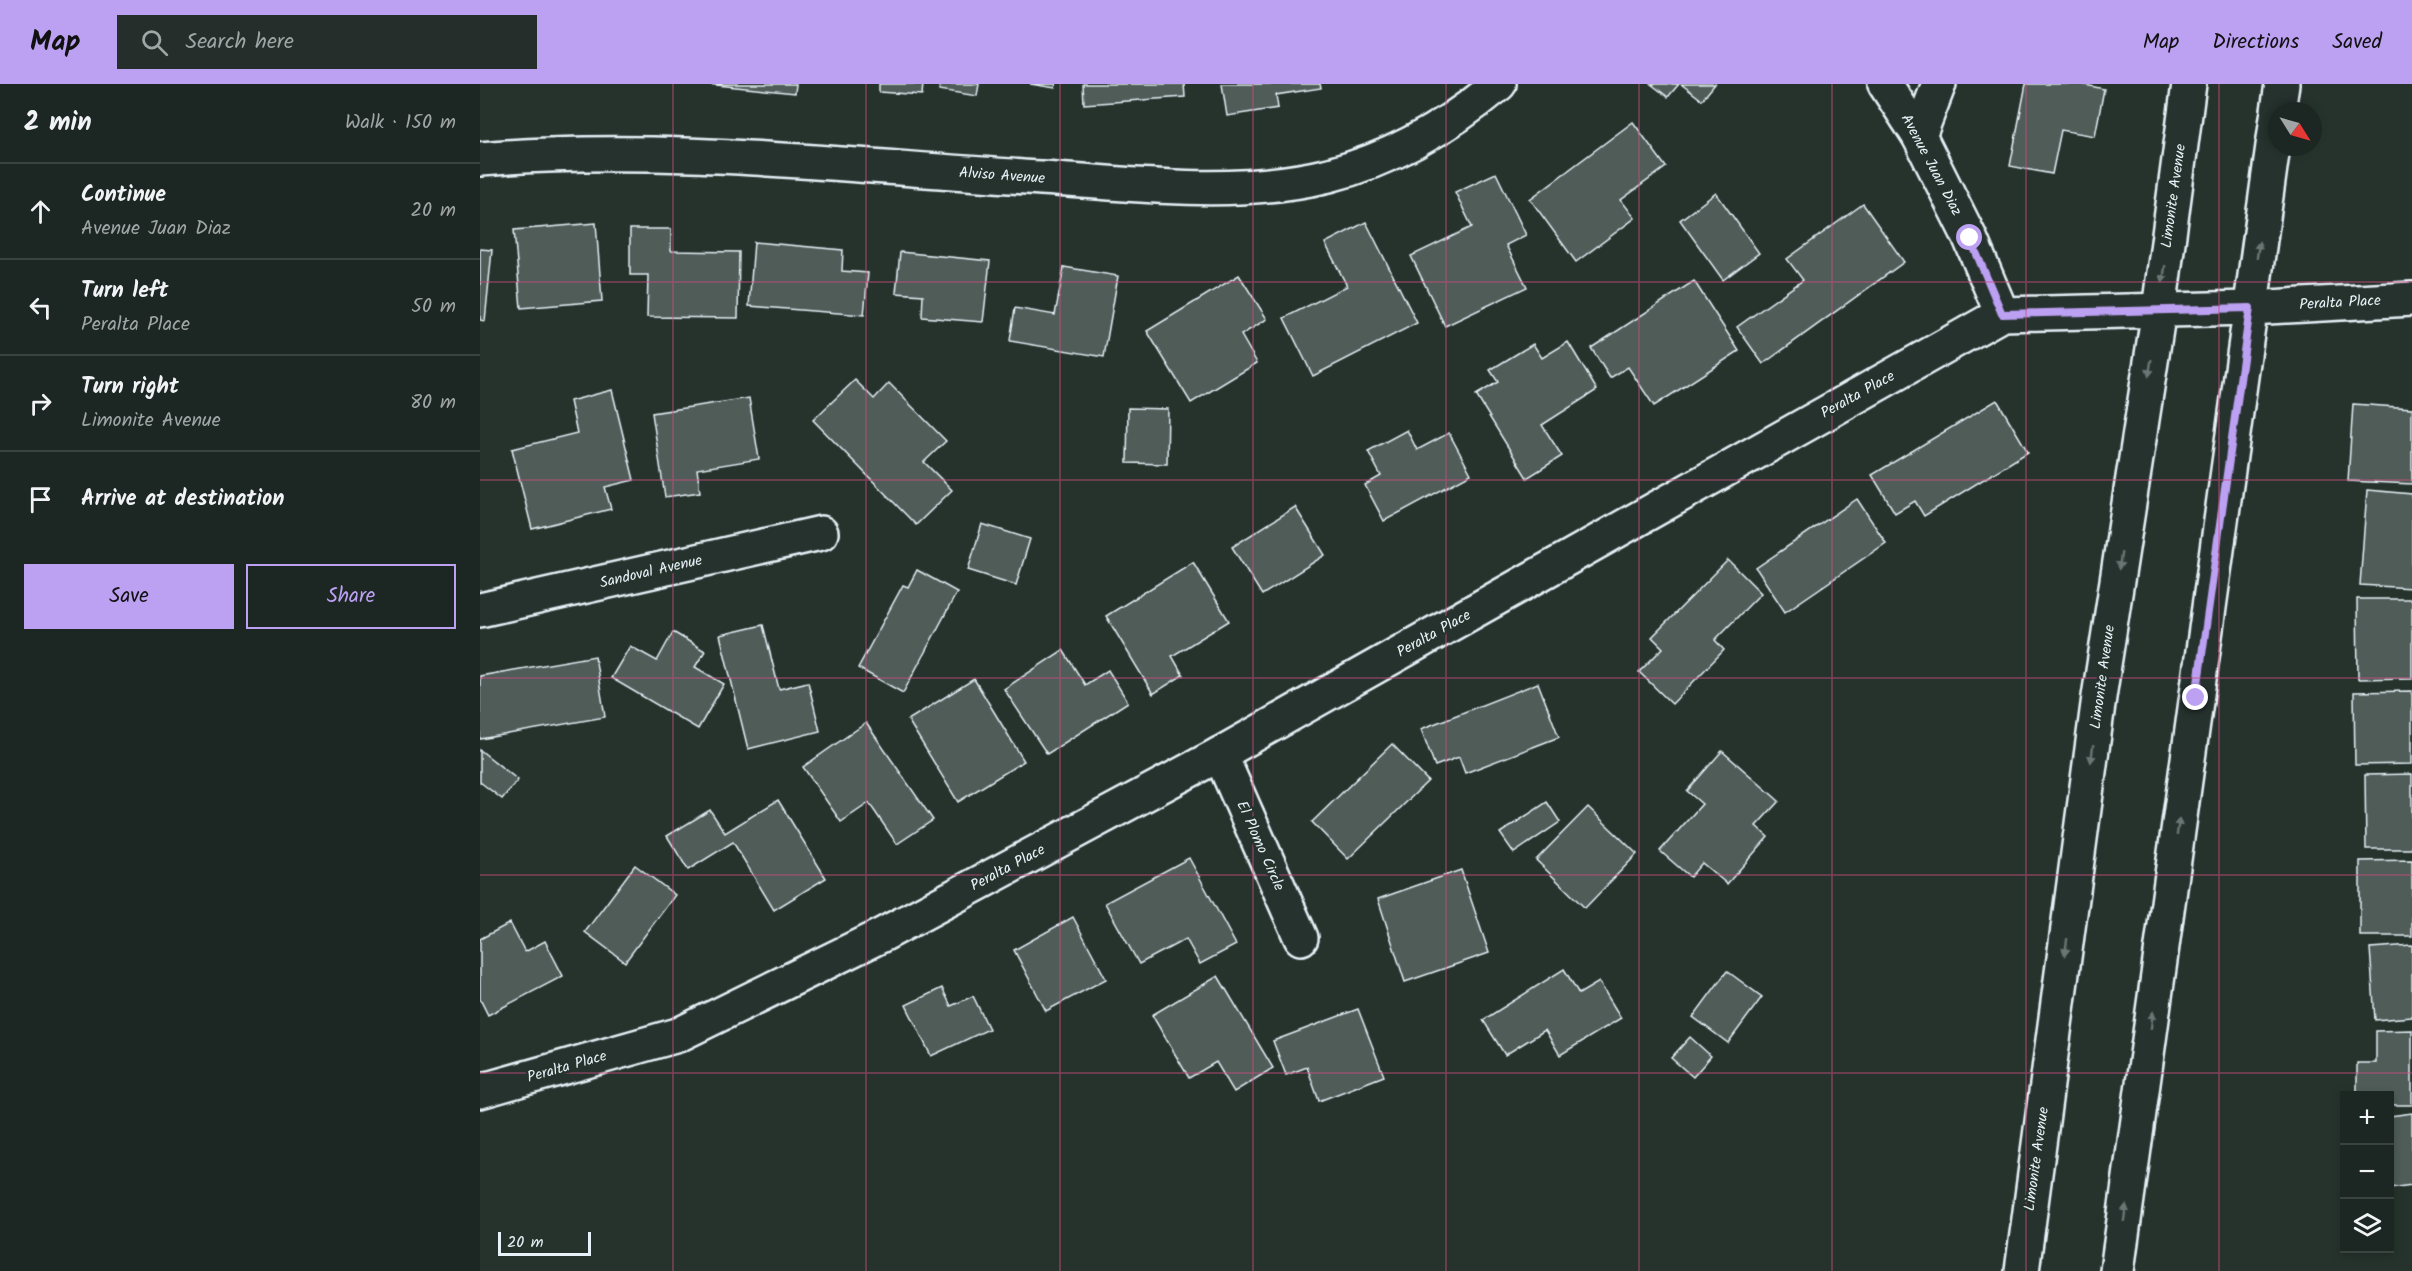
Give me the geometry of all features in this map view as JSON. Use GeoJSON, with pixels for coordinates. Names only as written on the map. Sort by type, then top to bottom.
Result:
{"type":"FeatureCollection","features":[{"type":"Feature","properties":{"kind":"street","name":"Alviso Avenue"},"geometry":{"type":"LineString","coordinates":[[480,159],[610,154],[700,154],[1138,185],[1246,188],[1330,175],[1383,156],[1432,132],[1474,105],[1499,84]]}},
{"type":"Feature","properties":{"kind":"street","name":"Avenue Juan Diaz"},"geometry":{"type":"LineString","coordinates":[[1885,84],[1919,136],[1970,238],[2002,314]]}},
{"type":"Feature","properties":{"kind":"street"},"geometry":{"type":"LineString","coordinates":[[1919,136],[1939,84]]}},
{"type":"Feature","properties":{"kind":"street","name":"Limonite Avenue"},"geometry":{"type":"LineString","coordinates":[[2022,1271],[2099,698],[2159,310],[2189,84]]}},
{"type":"Feature","properties":{"kind":"street"},"geometry":{"type":"LineString","coordinates":[[2279,102],[2282,84]]}},
{"type":"Feature","properties":{"kind":"street"},"geometry":{"type":"LineString","coordinates":[[2117,1271],[2271,156]]}},
{"type":"Feature","properties":{"kind":"street","name":"Peralta Place"},"geometry":{"type":"LineString","coordinates":[[480,1091],[678,1035],[884,934],[1220,754],[2002,314],[2250,308],[2412,299]]}},
{"type":"Feature","properties":{"kind":"street","name":"Sandoval Avenue"},"geometry":{"type":"LineString","coordinates":[[480,610],[821,533]]}},
{"type":"Feature","properties":{"kind":"street","name":"El Plomo Circle"},"geometry":{"type":"LineString","coordinates":[[1220,754],[1301,938]]}},
{"type":"Feature","properties":{"kind":"building"},"geometry":{"type":"Polygon","coordinates":[[[706,84],[796,84],[795,93],[706,84]]]}},
{"type":"Feature","properties":{"kind":"building"},"geometry":{"type":"Polygon","coordinates":[[[879,84],[923,84],[922,95],[879,92],[879,84]]]}},
{"type":"Feature","properties":{"kind":"building"},"geometry":{"type":"Polygon","coordinates":[[[940,84],[979,84],[977,96],[939,90],[940,84]]]}},
{"type":"Feature","properties":{"kind":"building"},"geometry":{"type":"Polygon","coordinates":[[[1030,84],[1056,84],[1055,88],[1030,84]]]}},
{"type":"Feature","properties":{"kind":"building"},"geometry":{"type":"Polygon","coordinates":[[[1083,84],[1184,84],[1185,97],[1084,104],[1083,84]]]}},
{"type":"Feature","properties":{"kind":"building"},"geometry":{"type":"Polygon","coordinates":[[[1222,84],[1320,84],[1321,88],[1276,95],[1278,108],[1227,116],[1222,84]]]}},
{"type":"Feature","properties":{"kind":"building"},"geometry":{"type":"Polygon","coordinates":[[[1651,84],[1679,84],[1668,97],[1651,84]]]}},
{"type":"Feature","properties":{"kind":"building"},"geometry":{"type":"Polygon","coordinates":[[[1681,84],[1715,84],[1702,100],[1681,84]]]}},
{"type":"Feature","properties":{"kind":"building"},"geometry":{"type":"Polygon","coordinates":[[[2026,84],[2081,84],[2104,89],[2095,136],[2061,130],[2052,174],[2010,166],[2026,84]]]}},
{"type":"Feature","properties":{"kind":"building"},"geometry":{"type":"Polygon","coordinates":[[[1633,122],[1666,167],[1621,200],[1635,218],[1576,262],[1530,199],[1633,122]]]}},
{"type":"Feature","properties":{"kind":"building"},"geometry":{"type":"Polygon","coordinates":[[[1496,173],[1526,235],[1506,245],[1527,287],[1445,326],[1411,256],[1472,227],[1455,192],[1496,173]]]}},
{"type":"Feature","properties":{"kind":"building"},"geometry":{"type":"Polygon","coordinates":[[[1716,193],[1759,253],[1723,280],[1680,220],[1716,193]]]}},
{"type":"Feature","properties":{"kind":"building"},"geometry":{"type":"Polygon","coordinates":[[[1863,204],[1904,262],[1763,364],[1737,327],[1803,280],[1787,259],[1863,204]]]}},
{"type":"Feature","properties":{"kind":"building"},"geometry":{"type":"Polygon","coordinates":[[[1366,222],[1417,323],[1313,376],[1284,318],[1347,286],[1325,243],[1366,222]]]}},
{"type":"Feature","properties":{"kind":"building"},"geometry":{"type":"Polygon","coordinates":[[[596,223],[602,301],[521,308],[514,230],[596,223]]]}},
{"type":"Feature","properties":{"kind":"building"},"geometry":{"type":"Polygon","coordinates":[[[630,229],[671,229],[671,251],[739,252],[738,318],[647,317],[648,275],[630,275],[630,229]]]}},
{"type":"Feature","properties":{"kind":"building"},"geometry":{"type":"Polygon","coordinates":[[[754,242],[843,250],[842,271],[868,273],[864,315],[749,306],[754,242]]]}},
{"type":"Feature","properties":{"kind":"building"},"geometry":{"type":"Polygon","coordinates":[[[480,249],[492,250],[485,321],[480,320],[480,249]]]}},
{"type":"Feature","properties":{"kind":"building"},"geometry":{"type":"Polygon","coordinates":[[[900,252],[990,261],[983,322],[922,317],[923,295],[896,293],[900,252]]]}},
{"type":"Feature","properties":{"kind":"building"},"geometry":{"type":"Polygon","coordinates":[[[1064,267],[1118,276],[1104,357],[1010,341],[1015,308],[1055,315],[1064,267]]]}},
{"type":"Feature","properties":{"kind":"building"},"geometry":{"type":"Polygon","coordinates":[[[1239,275],[1267,319],[1241,335],[1257,363],[1191,403],[1147,331],[1239,275]]]}},
{"type":"Feature","properties":{"kind":"building"},"geometry":{"type":"Polygon","coordinates":[[[1694,281],[1739,351],[1654,406],[1628,367],[1610,378],[1591,348],[1694,281]]]}},
{"type":"Feature","properties":{"kind":"building"},"geometry":{"type":"Polygon","coordinates":[[[1568,342],[1597,390],[1542,425],[1562,456],[1527,478],[1476,395],[1498,382],[1490,370],[1533,344],[1542,358],[1568,342]]]}},
{"type":"Feature","properties":{"kind":"building"},"geometry":{"type":"Polygon","coordinates":[[[855,380],[874,399],[889,383],[946,441],[924,462],[952,490],[916,525],[813,420],[855,380]]]}},
{"type":"Feature","properties":{"kind":"building"},"geometry":{"type":"Polygon","coordinates":[[[612,390],[634,480],[605,487],[611,509],[532,529],[512,449],[577,433],[570,401],[612,390]]]}},
{"type":"Feature","properties":{"kind":"building"},"geometry":{"type":"Polygon","coordinates":[[[749,398],[759,459],[697,469],[700,492],[665,497],[652,413],[749,398]]]}},
{"type":"Feature","properties":{"kind":"building"},"geometry":{"type":"Polygon","coordinates":[[[1997,400],[2028,452],[1924,516],[1915,501],[1895,513],[1872,475],[1997,400]]]}},
{"type":"Feature","properties":{"kind":"building"},"geometry":{"type":"Polygon","coordinates":[[[2353,404],[2412,408],[2412,484],[2348,481],[2353,404]]]}},
{"type":"Feature","properties":{"kind":"building"},"geometry":{"type":"Polygon","coordinates":[[[1128,408],[1168,409],[1167,464],[1127,463],[1128,408]]]}},
{"type":"Feature","properties":{"kind":"building"},"geometry":{"type":"Polygon","coordinates":[[[1407,430],[1417,450],[1449,433],[1471,474],[1384,521],[1365,485],[1381,476],[1368,451],[1407,430]]]}},
{"type":"Feature","properties":{"kind":"building"},"geometry":{"type":"Polygon","coordinates":[[[2367,490],[2412,494],[2412,588],[2360,585],[2367,490]]]}},
{"type":"Feature","properties":{"kind":"building"},"geometry":{"type":"Polygon","coordinates":[[[1857,499],[1886,543],[1785,612],[1756,568],[1857,499]]]}},
{"type":"Feature","properties":{"kind":"building"},"geometry":{"type":"Polygon","coordinates":[[[1295,507],[1325,555],[1262,595],[1232,547],[1295,507]]]}},
{"type":"Feature","properties":{"kind":"building"},"geometry":{"type":"Polygon","coordinates":[[[982,524],[1030,539],[1016,585],[968,570],[982,524]]]}},
{"type":"Feature","properties":{"kind":"building"},"geometry":{"type":"Polygon","coordinates":[[[1728,560],[1761,593],[1715,640],[1724,650],[1672,704],[1639,672],[1663,648],[1652,637],[1728,560]]]}},
{"type":"Feature","properties":{"kind":"building"},"geometry":{"type":"Polygon","coordinates":[[[1193,562],[1229,621],[1172,656],[1183,675],[1153,694],[1106,616],[1193,562]]]}},
{"type":"Feature","properties":{"kind":"building"},"geometry":{"type":"Polygon","coordinates":[[[917,570],[957,592],[903,693],[858,668],[903,585],[908,587],[917,570]]]}},
{"type":"Feature","properties":{"kind":"building"},"geometry":{"type":"Polygon","coordinates":[[[2357,599],[2412,599],[2412,678],[2358,679],[2357,599]]]}},
{"type":"Feature","properties":{"kind":"building"},"geometry":{"type":"Polygon","coordinates":[[[763,625],[779,689],[808,682],[820,731],[748,749],[720,635],[763,625]]]}},
{"type":"Feature","properties":{"kind":"building"},"geometry":{"type":"Polygon","coordinates":[[[673,632],[705,651],[695,667],[724,684],[698,729],[611,678],[630,646],[657,661],[673,632]]]}},
{"type":"Feature","properties":{"kind":"building"},"geometry":{"type":"Polygon","coordinates":[[[1063,650],[1085,685],[1108,670],[1128,702],[1047,754],[1004,689],[1063,650]]]}},
{"type":"Feature","properties":{"kind":"building"},"geometry":{"type":"Polygon","coordinates":[[[595,656],[605,717],[480,739],[480,676],[595,656]]]}},
{"type":"Feature","properties":{"kind":"building"},"geometry":{"type":"Polygon","coordinates":[[[974,679],[1024,761],[958,802],[908,720],[974,679]]]}},
{"type":"Feature","properties":{"kind":"building"},"geometry":{"type":"Polygon","coordinates":[[[1538,683],[1559,737],[1465,773],[1459,757],[1435,766],[1421,729],[1538,683]]]}},
{"type":"Feature","properties":{"kind":"building"},"geometry":{"type":"Polygon","coordinates":[[[2412,691],[2412,764],[2355,765],[2354,692],[2412,691]]]}},
{"type":"Feature","properties":{"kind":"building"},"geometry":{"type":"Polygon","coordinates":[[[866,723],[933,820],[897,844],[869,803],[841,822],[803,767],[866,723]]]}},
{"type":"Feature","properties":{"kind":"building"},"geometry":{"type":"Polygon","coordinates":[[[1392,744],[1428,781],[1348,859],[1312,822],[1392,744]]]}},
{"type":"Feature","properties":{"kind":"building"},"geometry":{"type":"Polygon","coordinates":[[[480,750],[518,780],[502,799],[480,782],[480,750]]]}},
{"type":"Feature","properties":{"kind":"building"},"geometry":{"type":"Polygon","coordinates":[[[1722,751],[1779,801],[1756,826],[1768,837],[1727,884],[1702,863],[1690,877],[1660,851],[1702,804],[1687,791],[1722,751]]]}},
{"type":"Feature","properties":{"kind":"building"},"geometry":{"type":"Polygon","coordinates":[[[2412,774],[2412,849],[2366,849],[2365,775],[2412,774]]]}},
{"type":"Feature","properties":{"kind":"building"},"geometry":{"type":"Polygon","coordinates":[[[778,800],[826,878],[774,910],[733,842],[688,870],[667,836],[710,810],[725,833],[778,800]]]}},
{"type":"Feature","properties":{"kind":"building"},"geometry":{"type":"Polygon","coordinates":[[[1547,802],[1560,822],[1514,853],[1500,833],[1547,802]]]}},
{"type":"Feature","properties":{"kind":"building"},"geometry":{"type":"Polygon","coordinates":[[[1588,807],[1637,854],[1585,908],[1536,860],[1588,807]]]}},
{"type":"Feature","properties":{"kind":"building"},"geometry":{"type":"Polygon","coordinates":[[[1189,858],[1236,945],[1200,964],[1186,939],[1139,964],[1105,903],[1189,858]]]}},
{"type":"Feature","properties":{"kind":"building"},"geometry":{"type":"Polygon","coordinates":[[[2412,860],[2412,936],[2360,936],[2360,861],[2412,860]]]}},
{"type":"Feature","properties":{"kind":"building"},"geometry":{"type":"Polygon","coordinates":[[[635,865],[675,895],[625,962],[585,932],[635,865]]]}},
{"type":"Feature","properties":{"kind":"building"},"geometry":{"type":"Polygon","coordinates":[[[1461,870],[1489,953],[1405,982],[1378,899],[1461,870]]]}},
{"type":"Feature","properties":{"kind":"building"},"geometry":{"type":"Polygon","coordinates":[[[1073,917],[1106,979],[1046,1011],[1014,950],[1073,917]]]}},
{"type":"Feature","properties":{"kind":"building"},"geometry":{"type":"Polygon","coordinates":[[[510,923],[525,952],[545,941],[563,976],[488,1015],[480,999],[480,939],[510,923]]]}},
{"type":"Feature","properties":{"kind":"building"},"geometry":{"type":"Polygon","coordinates":[[[2412,945],[2412,1017],[2375,1020],[2370,948],[2412,945]]]}},
{"type":"Feature","properties":{"kind":"building"},"geometry":{"type":"Polygon","coordinates":[[[1564,969],[1579,994],[1599,982],[1621,1018],[1560,1055],[1545,1030],[1505,1055],[1483,1020],[1564,969]]]}},
{"type":"Feature","properties":{"kind":"building"},"geometry":{"type":"Polygon","coordinates":[[[1727,971],[1762,997],[1728,1043],[1693,1017],[1727,971]]]}},
{"type":"Feature","properties":{"kind":"building"},"geometry":{"type":"Polygon","coordinates":[[[1218,976],[1273,1068],[1234,1092],[1216,1062],[1189,1078],[1152,1015],[1218,976]]]}},
{"type":"Feature","properties":{"kind":"building"},"geometry":{"type":"Polygon","coordinates":[[[942,988],[951,1006],[973,996],[989,1029],[931,1056],[906,1005],[942,988]]]}},
{"type":"Feature","properties":{"kind":"building"},"geometry":{"type":"Polygon","coordinates":[[[1358,1009],[1384,1076],[1319,1101],[1307,1067],[1286,1075],[1273,1041],[1358,1009]]]}},
{"type":"Feature","properties":{"kind":"building"},"geometry":{"type":"Polygon","coordinates":[[[2412,1030],[2412,1105],[2394,1105],[2394,1091],[2357,1091],[2357,1063],[2376,1063],[2376,1031],[2412,1030]]]}},
{"type":"Feature","properties":{"kind":"building"},"geometry":{"type":"Polygon","coordinates":[[[1690,1037],[1711,1056],[1693,1077],[1671,1058],[1690,1037]]]}},
{"type":"Feature","properties":{"kind":"building"},"geometry":{"type":"Polygon","coordinates":[[[2412,1113],[2412,1185],[2394,1187],[2394,1145],[2394,1115],[2412,1113]]]}},
{"type":"Feature","properties":{"kind":"route"},"geometry":{"type":"LineString","coordinates":[[1970,238],[2002,314],[2250,308],[2196,698]]}}]}
